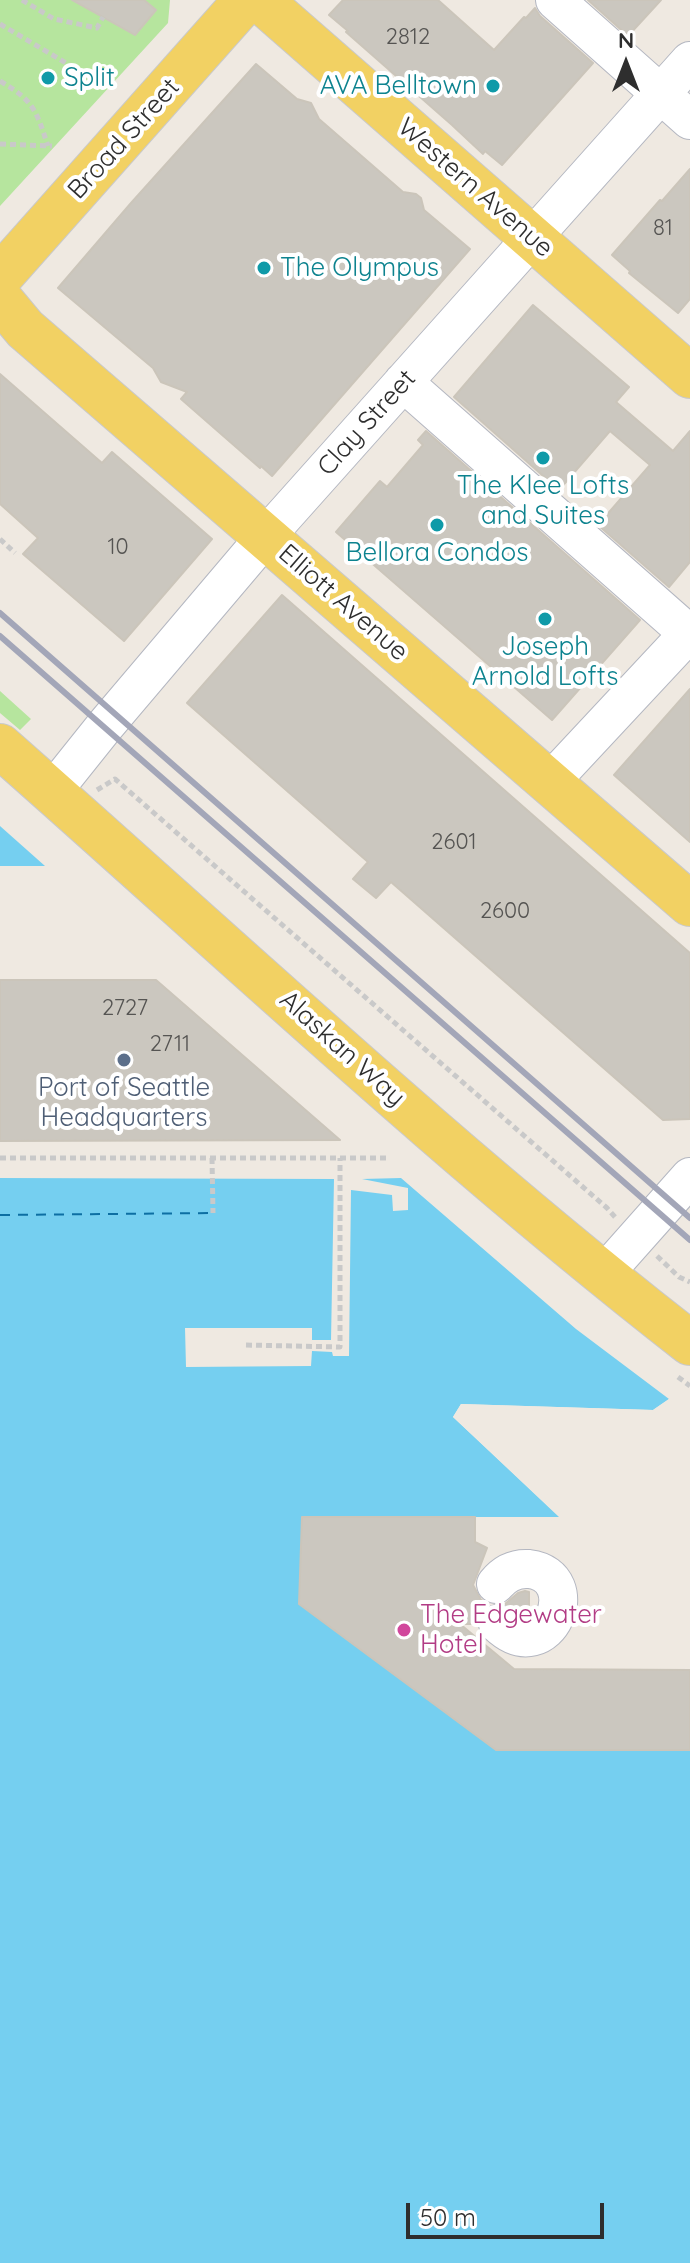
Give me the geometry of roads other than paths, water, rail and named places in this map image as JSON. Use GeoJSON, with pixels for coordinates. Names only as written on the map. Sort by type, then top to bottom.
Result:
{"type":"FeatureCollection","features":[{"type":"Feature","properties":{"kind":"main road","name":"Broad Street"},"geometry":{"type":"LineString","coordinates":[[0,277],[246,0]]}},
{"type":"Feature","properties":{"kind":"main road","name":"Western Avenue"},"geometry":{"type":"LineString","coordinates":[[260,0],[690,376]]}},
{"type":"Feature","properties":{"kind":"main road","name":"Elliott Avenue"},"geometry":{"type":"LineString","coordinates":[[0,299],[25,329],[690,904]]}},
{"type":"Feature","properties":{"kind":"main road","name":"Alaskan Way"},"geometry":{"type":"LineString","coordinates":[[0,746],[416,1114],[603,1275],[690,1343]]}},
{"type":"Feature","properties":{"kind":"street"},"geometry":{"type":"LineString","coordinates":[[555,0],[690,120]]}},
{"type":"Feature","properties":{"kind":"street","name":"Clay Street"},"geometry":{"type":"LineString","coordinates":[[52,792],[266,536],[690,61]]}},
{"type":"Feature","properties":{"kind":"street"},"geometry":{"type":"LineString","coordinates":[[403,382],[690,634],[549,783]]}},
{"type":"Feature","properties":{"kind":"street"},"geometry":{"type":"LineString","coordinates":[[603,1275],[690,1177]]}},
{"type":"Feature","properties":{"kind":"street"},"geometry":{"type":"LineString","coordinates":[[496,1584],[514,1570],[531,1569],[553,1583],[559,1599],[555,1619],[539,1634],[531,1637],[514,1635],[498,1624]]}},
{"type":"Feature","properties":{"kind":"water"},"geometry":{"type":"Polygon","coordinates":[[[0,826],[45,866],[0,866],[0,826]]]}},
{"type":"Feature","properties":{"kind":"water"},"geometry":{"type":"Polygon","coordinates":[[[0,1178],[401,1178],[576,1329],[669,1399],[653,1410],[461,1404],[453,1417],[560,1517],[302,1517],[299,1603],[690,1750],[690,2263],[0,2263],[0,1178]]]}},
{"type":"Feature","properties":{"kind":"railway"},"geometry":{"type":"LineString","coordinates":[[0,613],[690,1218]]}},
{"type":"Feature","properties":{"kind":"railway"},"geometry":{"type":"LineString","coordinates":[[0,636],[690,1240]]}},
{"type":"Feature","properties":{"kind":"place","name":"Split"},"geometry":{"type":"Point","coordinates":[48,78]}},
{"type":"Feature","properties":{"kind":"place","name":"AVA Belltown"},"geometry":{"type":"Point","coordinates":[493,86]}},
{"type":"Feature","properties":{"kind":"place","name":"The Olympus"},"geometry":{"type":"Point","coordinates":[264,268]}},
{"type":"Feature","properties":{"kind":"place","name":"The Klee Lofts and Suites"},"geometry":{"type":"Point","coordinates":[543,458]}},
{"type":"Feature","properties":{"kind":"place","name":"Bellora Condos"},"geometry":{"type":"Point","coordinates":[437,525]}},
{"type":"Feature","properties":{"kind":"place","name":"Joseph Arnold Lofts"},"geometry":{"type":"Point","coordinates":[545,619]}},
{"type":"Feature","properties":{"kind":"place","name":"Port of Seattle Headquarters"},"geometry":{"type":"Point","coordinates":[124,1060]}},
{"type":"Feature","properties":{"kind":"place","name":"The Edgewater Hotel"},"geometry":{"type":"Point","coordinates":[404,1630]}}]}
